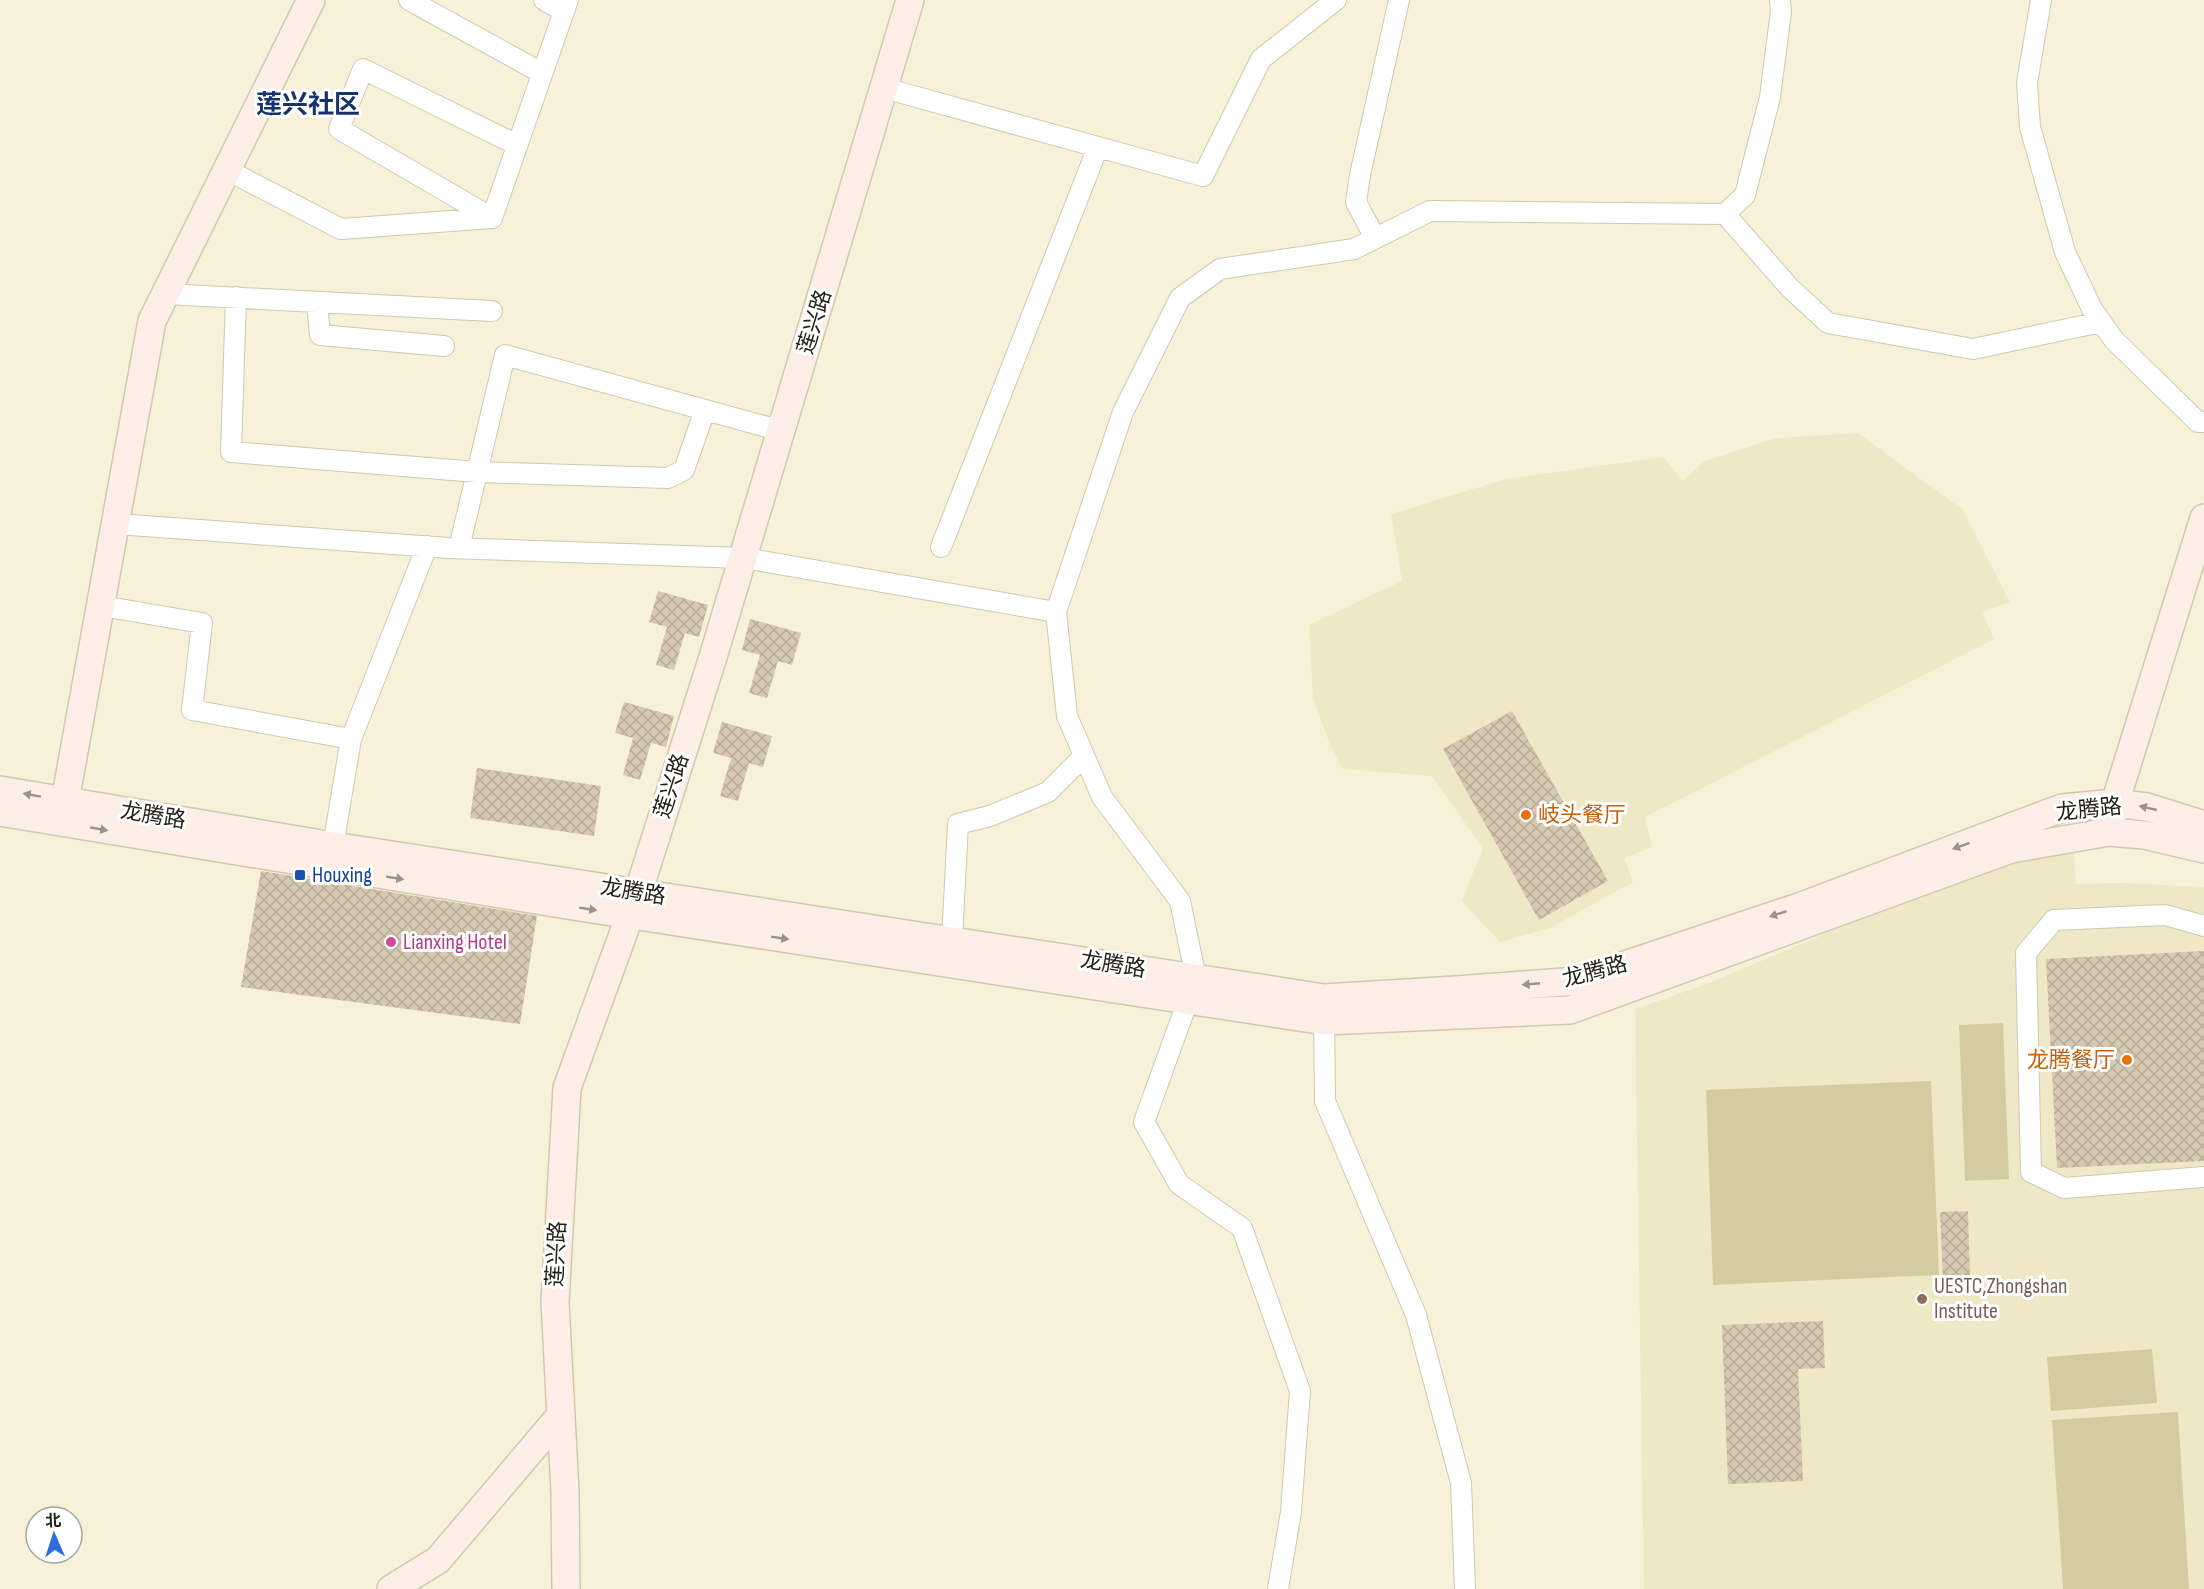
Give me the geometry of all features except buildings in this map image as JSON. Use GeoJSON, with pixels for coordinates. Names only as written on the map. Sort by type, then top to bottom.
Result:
{"type":"FeatureCollection","features":[{"type":"Feature","properties":{"kind":"street"},"geometry":{"type":"LineString","coordinates":[[61,812],[102,606],[152,321],[310,0]]}},
{"type":"Feature","properties":{"kind":"street"},"geometry":{"type":"LineString","coordinates":[[409,0],[542,73]]}},
{"type":"Feature","properties":{"kind":"street"},"geometry":{"type":"LineString","coordinates":[[492,218],[566,6],[544,0]]}},
{"type":"Feature","properties":{"kind":"street","name":"莲兴路"},"geometry":{"type":"LineString","coordinates":[[566,1589],[555,1302],[567,1088],[634,904],[744,558],[910,0]]}},
{"type":"Feature","properties":{"kind":"street"},"geometry":{"type":"LineString","coordinates":[[884,88],[1203,177],[1261,59],[1336,0]]}},
{"type":"Feature","properties":{"kind":"street"},"geometry":{"type":"LineString","coordinates":[[1375,238],[1356,202],[1399,0]]}},
{"type":"Feature","properties":{"kind":"street"},"geometry":{"type":"LineString","coordinates":[[1278,1589],[1292,1512],[1300,1391],[1242,1228],[1179,1184],[1144,1122],[1192,989],[1180,901],[1102,797],[1084,756],[1067,716],[1056,612],[1124,412],[1180,298],[1220,269],[1354,249],[1430,211],[1725,214],[1745,195],[1770,97],[1781,11],[1780,0]]}},
{"type":"Feature","properties":{"kind":"street"},"geometry":{"type":"LineString","coordinates":[[2041,0],[2027,84],[2030,127],[2065,252],[2092,309],[2114,340],[2199,422],[2204,422]]}},
{"type":"Feature","properties":{"kind":"street"},"geometry":{"type":"LineString","coordinates":[[492,218],[339,129],[363,69],[517,145]]}},
{"type":"Feature","properties":{"kind":"street"},"geometry":{"type":"LineString","coordinates":[[942,547],[1098,147]]}},
{"type":"Feature","properties":{"kind":"street"},"geometry":{"type":"LineString","coordinates":[[227,170],[340,229],[492,218]]}},
{"type":"Feature","properties":{"kind":"street"},"geometry":{"type":"LineString","coordinates":[[1725,214],[1790,288],[1828,323],[1973,349],[2101,322]]}},
{"type":"Feature","properties":{"kind":"street"},"geometry":{"type":"LineString","coordinates":[[165,294],[492,311]]}},
{"type":"Feature","properties":{"kind":"street"},"geometry":{"type":"LineString","coordinates":[[236,297],[231,452],[477,472],[668,478],[684,470],[705,410]]}},
{"type":"Feature","properties":{"kind":"street"},"geometry":{"type":"LineString","coordinates":[[317,302],[320,335],[444,346]]}},
{"type":"Feature","properties":{"kind":"street"},"geometry":{"type":"LineString","coordinates":[[459,548],[505,355],[782,430]]}},
{"type":"Feature","properties":{"kind":"street"},"geometry":{"type":"LineString","coordinates":[[2109,832],[2115,803],[2204,518]]}},
{"type":"Feature","properties":{"kind":"street"},"geometry":{"type":"LineString","coordinates":[[116,524],[459,548],[744,558],[1056,612]]}},
{"type":"Feature","properties":{"kind":"street"},"geometry":{"type":"LineString","coordinates":[[333,846],[351,739],[427,546]]}},
{"type":"Feature","properties":{"kind":"street"},"geometry":{"type":"LineString","coordinates":[[102,606],[202,623],[192,710],[351,739]]}},
{"type":"Feature","properties":{"kind":"street"},"geometry":{"type":"LineString","coordinates":[[952,940],[958,824],[990,816],[1048,792],[1084,756]]}},
{"type":"Feature","properties":{"kind":"street","name":"龙腾路"},"geometry":{"type":"LineString","coordinates":[[0,790],[61,812],[634,904],[1324,1009],[1570,1010],[2011,849],[2109,832],[2144,836],[2204,849]]}},
{"type":"Feature","properties":{"kind":"street","name":"龙腾路"},"geometry":{"type":"LineString","coordinates":[[1324,1009],[1577,981],[1799,907],[2062,808],[2115,803],[2147,807],[2204,825]]}},
{"type":"Feature","properties":{"kind":"street","name":"龙腾路"},"geometry":{"type":"LineString","coordinates":[[0,812],[61,812],[333,846],[634,904],[952,940],[1192,989]]}},
{"type":"Feature","properties":{"kind":"street"},"geometry":{"type":"LineString","coordinates":[[2204,926],[2165,915],[2054,921],[2026,953],[2031,1172],[2064,1188],[2204,1177]]}},
{"type":"Feature","properties":{"kind":"street"},"geometry":{"type":"LineString","coordinates":[[1324,1009],[1325,1101],[1416,1315],[1461,1483],[1465,1589]]}},
{"type":"Feature","properties":{"kind":"street"},"geometry":{"type":"LineString","coordinates":[[391,1589],[438,1560],[561,1415]]}},
{"type":"Feature","properties":{"kind":"shaded area"},"geometry":{"type":"Polygon","coordinates":[[[1858,433],[1963,510],[2010,602],[1982,612],[1994,639],[1645,817],[1652,847],[1624,858],[1633,882],[1550,928],[1500,942],[1462,901],[1483,848],[1432,776],[1343,769],[1330,745],[1313,697],[1309,625],[1402,581],[1391,514],[1506,479],[1663,457],[1683,481],[1703,462],[1776,438],[1858,433]]]}},
{"type":"Feature","properties":{"kind":"shaded area","name":"UESTC,Zhongshan Institute"},"geometry":{"type":"Polygon","coordinates":[[[2073,844],[2076,884],[2124,883],[2204,887],[2204,1589],[1644,1589],[1635,1009],[1707,984],[1890,906],[1964,865],[2073,844]]]}},
{"type":"Feature","properties":{"kind":"shaded area"},"geometry":{"type":"Polygon","coordinates":[[[2003,1023],[2009,1179],[1965,1181],[1959,1025],[2003,1023]]]}},
{"type":"Feature","properties":{"kind":"shaded area"},"geometry":{"type":"Polygon","coordinates":[[[1931,1081],[1939,1275],[1713,1285],[1706,1090],[1931,1081]]]}},
{"type":"Feature","properties":{"kind":"shaded area"},"geometry":{"type":"Polygon","coordinates":[[[2152,1349],[2157,1403],[2051,1411],[2047,1357],[2152,1349]]]}},
{"type":"Feature","properties":{"kind":"shaded area"},"geometry":{"type":"Polygon","coordinates":[[[2178,1412],[2189,1589],[2063,1589],[2052,1420],[2178,1412]]]}},
{"type":"Feature","properties":{"kind":"place","name":"岐头餐厅"},"geometry":{"type":"Point","coordinates":[1526,815]}},
{"type":"Feature","properties":{"kind":"place","name":"Houxing"},"geometry":{"type":"Point","coordinates":[300,875]}},
{"type":"Feature","properties":{"kind":"place","name":"Lianxing Hotel"},"geometry":{"type":"Point","coordinates":[391,942]}},
{"type":"Feature","properties":{"kind":"place","name":"龙腾餐厅"},"geometry":{"type":"Point","coordinates":[2127,1060]}},
{"type":"Feature","properties":{"kind":"place","name":"UESTC,Zhongshan Institute"},"geometry":{"type":"Point","coordinates":[1922,1299]}},
{"type":"Feature","properties":{"kind":"district","name":"莲兴社区"},"geometry":{"type":"Point","coordinates":[308,105]}}]}
